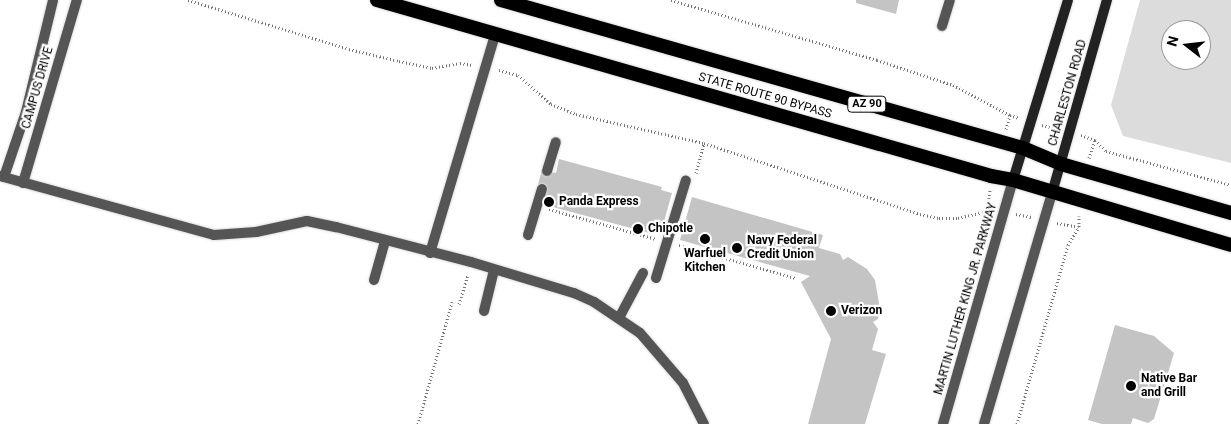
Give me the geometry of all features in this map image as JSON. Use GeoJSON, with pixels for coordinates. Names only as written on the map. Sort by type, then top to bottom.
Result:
{"type":"FeatureCollection","features":[{"type":"Feature","properties":{"kind":"highway","name":"STATE ROUTE 90 BYPASS"},"geometry":{"type":"LineString","coordinates":[[378,0],[991,176],[1013,180],[1231,246]]}},
{"type":"Feature","properties":{"kind":"highway","name":"STATE ROUTE 90 BYPASS"},"geometry":{"type":"LineString","coordinates":[[506,1],[1023,148],[1061,164],[1231,213]]}},
{"type":"Feature","properties":{"kind":"main road"},"geometry":{"type":"LineString","coordinates":[[1013,180],[1068,0]]}},
{"type":"Feature","properties":{"kind":"main road","name":"CHARLESTON ROAD"},"geometry":{"type":"LineString","coordinates":[[1052,192],[1107,0]]}},
{"type":"Feature","properties":{"kind":"street","name":"CAMPUS DRIVE"},"geometry":{"type":"LineString","coordinates":[[2,177],[26,112],[53,0]]}},
{"type":"Feature","properties":{"kind":"street","name":"CAMPUS DRIVE"},"geometry":{"type":"LineString","coordinates":[[23,183],[77,0]]}},
{"type":"Feature","properties":{"kind":"street"},"geometry":{"type":"LineString","coordinates":[[942,26],[950,0]]}},
{"type":"Feature","properties":{"kind":"street"},"geometry":{"type":"LineString","coordinates":[[430,253],[495,35]]}},
{"type":"Feature","properties":{"kind":"street"},"geometry":{"type":"LineString","coordinates":[[547,171],[556,142]]}},
{"type":"Feature","properties":{"kind":"street"},"geometry":{"type":"LineString","coordinates":[[2,177],[214,235],[256,232],[307,221],[336,226],[385,241],[471,262],[574,293],[620,318],[640,333],[683,383],[704,424]]}},
{"type":"Feature","properties":{"kind":"street"},"geometry":{"type":"LineString","coordinates":[[656,278],[686,180]]}},
{"type":"Feature","properties":{"kind":"street","name":"MARTIN LUTHER KING JR. PARKWAY"},"geometry":{"type":"LineString","coordinates":[[943,424],[1013,180]]}},
{"type":"Feature","properties":{"kind":"street"},"geometry":{"type":"LineString","coordinates":[[528,235],[542,190]]}},
{"type":"Feature","properties":{"kind":"street"},"geometry":{"type":"LineString","coordinates":[[984,424],[1052,192]]}},
{"type":"Feature","properties":{"kind":"street"},"geometry":{"type":"LineString","coordinates":[[374,280],[385,241]]}},
{"type":"Feature","properties":{"kind":"street"},"geometry":{"type":"LineString","coordinates":[[484,311],[494,270]]}},
{"type":"Feature","properties":{"kind":"street"},"geometry":{"type":"LineString","coordinates":[[620,318],[642,273]]}},
{"type":"Feature","properties":{"kind":"path"},"geometry":{"type":"LineString","coordinates":[[188,0],[349,49],[399,61],[432,68],[460,63],[518,75],[551,104],[576,114],[704,143],[920,214],[939,218],[958,218],[988,210]]}},
{"type":"Feature","properties":{"kind":"path"},"geometry":{"type":"LineString","coordinates":[[671,0],[877,60],[953,85],[1010,115]]}},
{"type":"Feature","properties":{"kind":"path"},"geometry":{"type":"LineString","coordinates":[[1095,140],[1106,151],[1231,185]]}},
{"type":"Feature","properties":{"kind":"path"},"geometry":{"type":"LineString","coordinates":[[1017,424],[1068,245],[1079,227]]}},
{"type":"Feature","properties":{"kind":"path"},"geometry":{"type":"LineString","coordinates":[[459,304],[471,262]]}},
{"type":"Feature","properties":{"kind":"path"},"geometry":{"type":"LineString","coordinates":[[418,424],[452,302]]}},
{"type":"Feature","properties":{"kind":"shaded area"},"geometry":{"type":"Polygon","coordinates":[[[1140,0],[1231,0],[1231,163],[1123,136],[1111,105],[1140,0]]]}},
{"type":"Feature","properties":{"kind":"building"},"geometry":{"type":"Polygon","coordinates":[[[856,0],[899,0],[896,14],[856,3],[856,0]]]}},
{"type":"Feature","properties":{"kind":"building"},"geometry":{"type":"Polygon","coordinates":[[[559,159],[662,187],[661,190],[672,193],[662,229],[650,226],[649,233],[542,204],[537,188],[542,170],[556,173],[559,159]]]}},
{"type":"Feature","properties":{"kind":"building"},"geometry":{"type":"Polygon","coordinates":[[[692,197],[823,235],[819,248],[840,254],[843,260],[848,257],[867,269],[875,280],[880,309],[878,319],[873,322],[878,329],[872,350],[886,354],[865,424],[808,424],[831,339],[801,282],[810,276],[680,240],[692,197]]]}},
{"type":"Feature","properties":{"kind":"building","name":"Native Bar and Grill"},"geometry":{"type":"Polygon","coordinates":[[[1115,325],[1154,336],[1174,353],[1154,419],[1148,423],[1133,418],[1131,424],[1102,424],[1088,420],[1115,325]]]}},
{"type":"Feature","properties":{"kind":"place","name":"Panda Express"},"geometry":{"type":"Point","coordinates":[549,202]}},
{"type":"Feature","properties":{"kind":"place","name":"Chipotle"},"geometry":{"type":"Point","coordinates":[638,229]}},
{"type":"Feature","properties":{"kind":"place","name":"Warfuel Kitchen"},"geometry":{"type":"Point","coordinates":[705,239]}},
{"type":"Feature","properties":{"kind":"place","name":"Navy Federal Credit Union"},"geometry":{"type":"Point","coordinates":[737,248]}},
{"type":"Feature","properties":{"kind":"place","name":"Verizon"},"geometry":{"type":"Point","coordinates":[831,311]}},
{"type":"Feature","properties":{"kind":"place","name":"Native Bar and Grill"},"geometry":{"type":"Point","coordinates":[1131,386]}}]}
